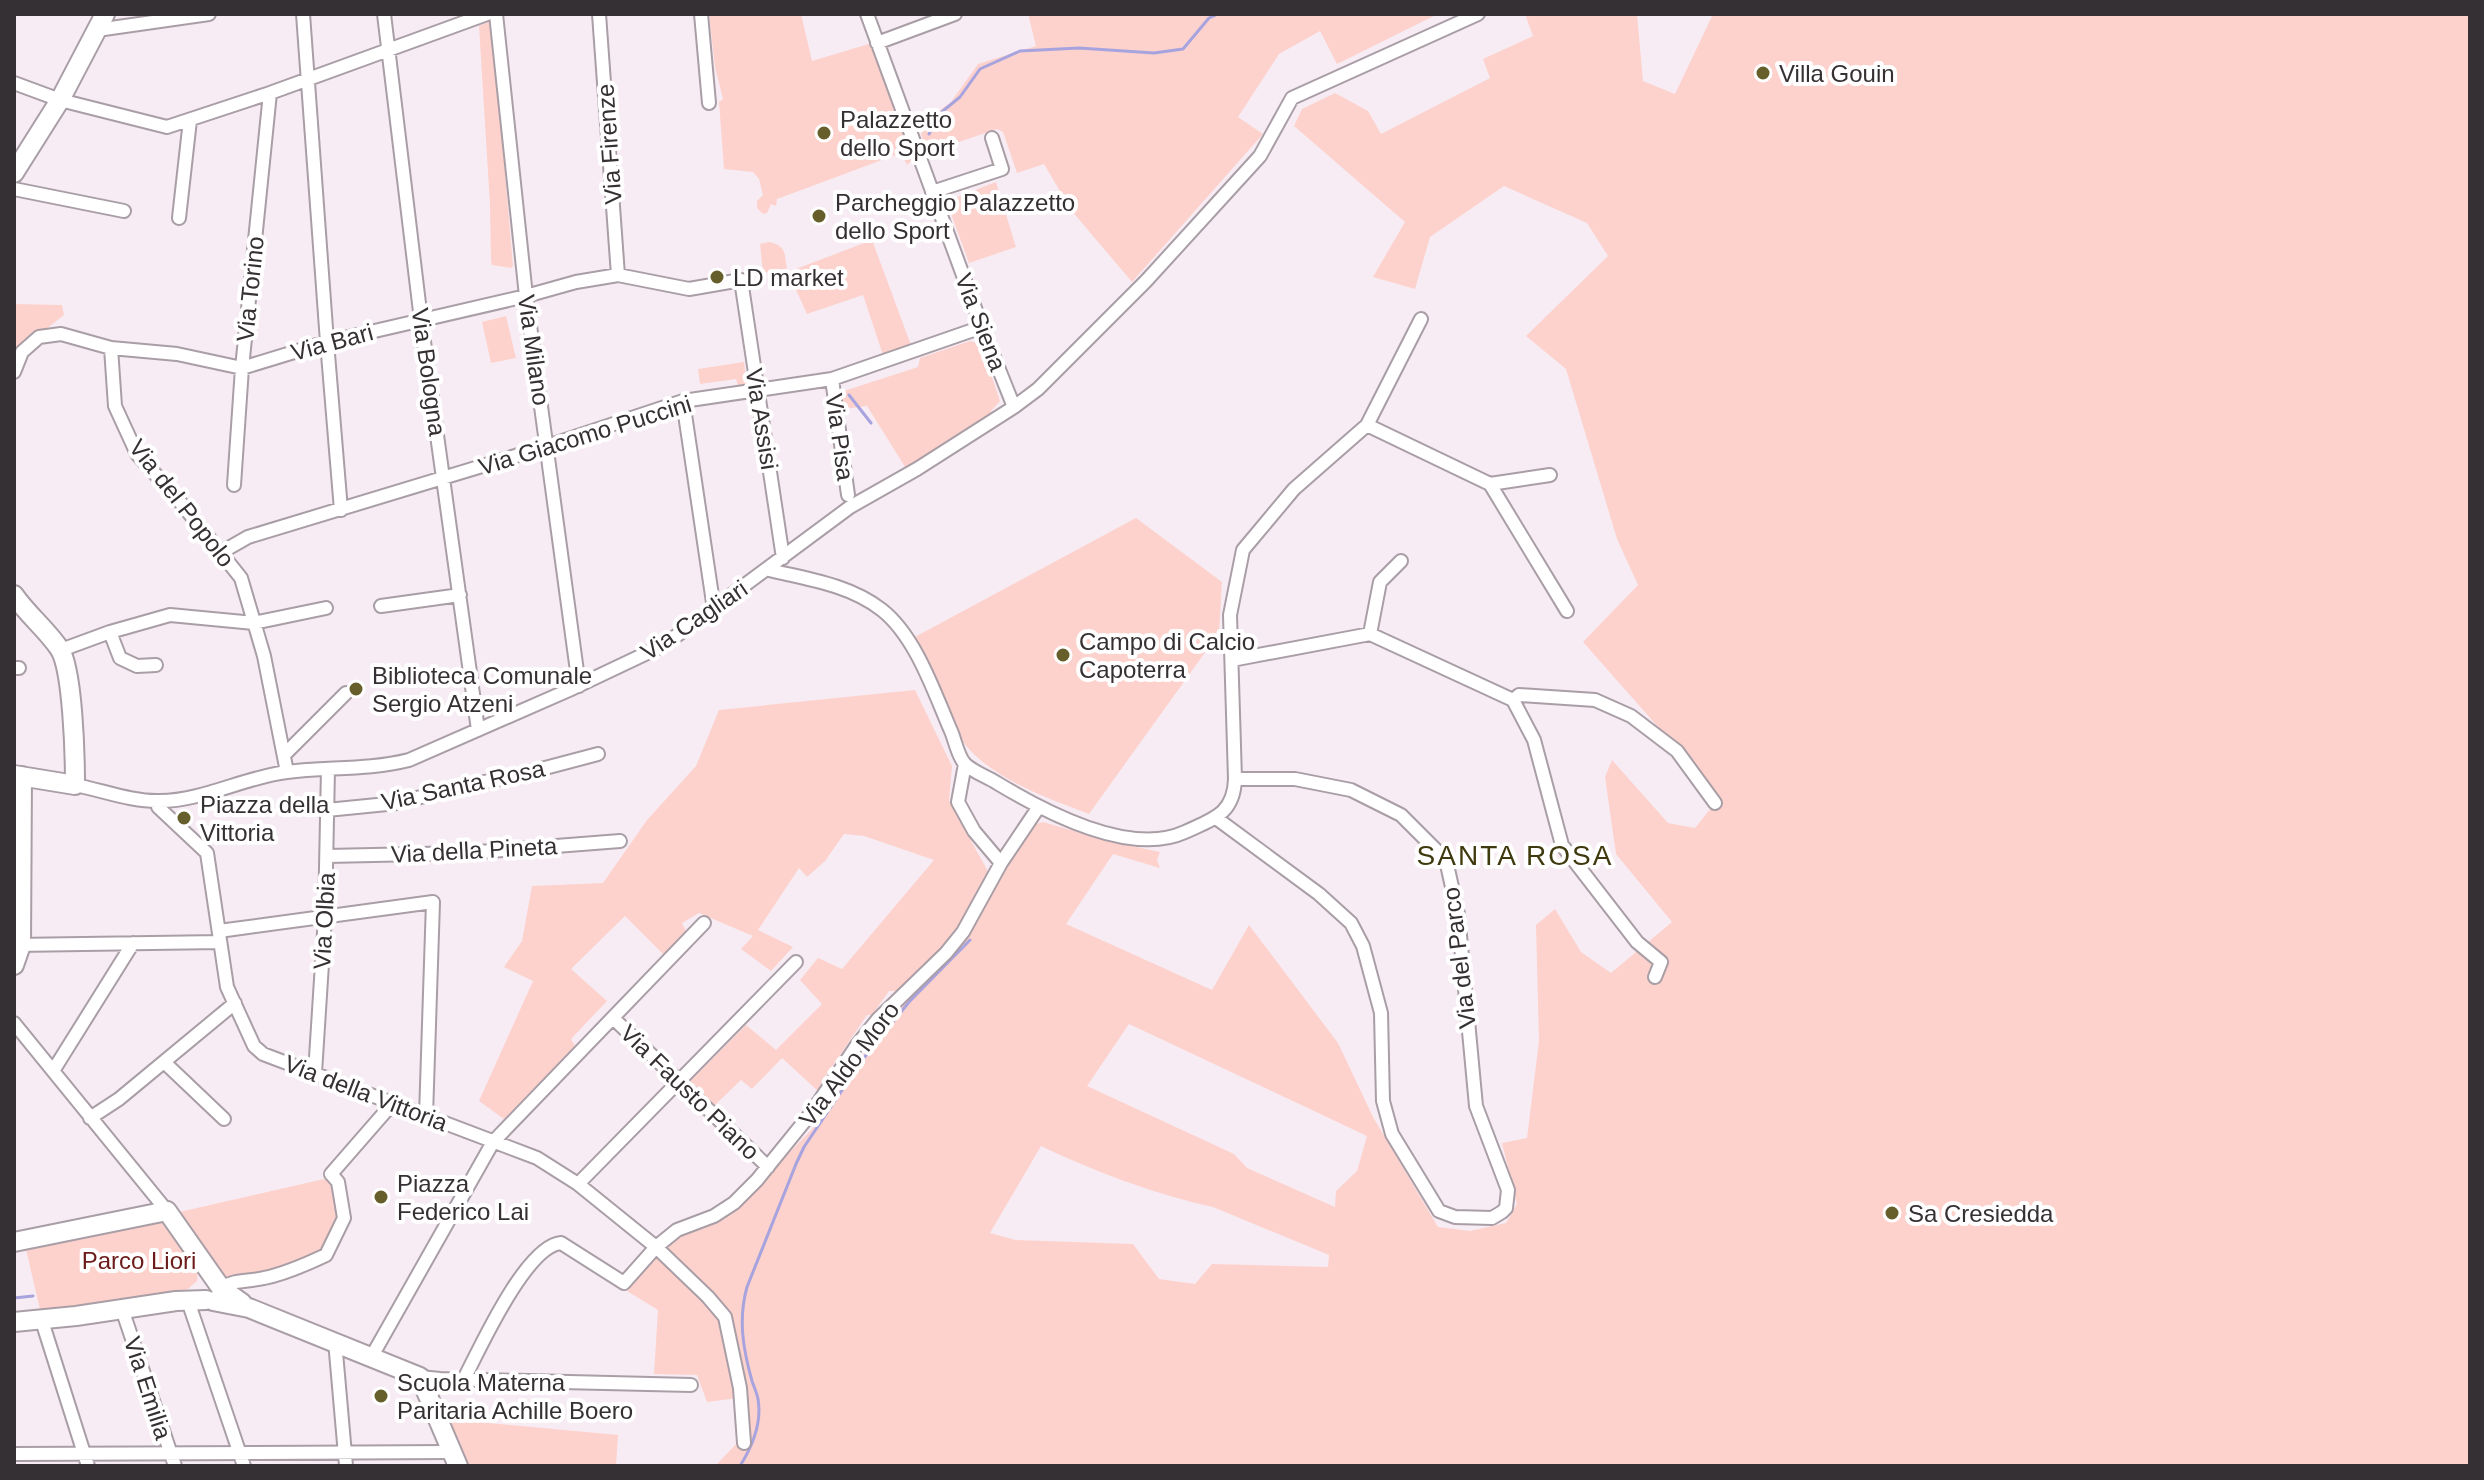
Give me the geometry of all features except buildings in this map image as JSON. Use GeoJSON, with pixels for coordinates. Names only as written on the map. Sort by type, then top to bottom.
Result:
{"type":"FeatureCollection","features":[{"type":"Feature","properties":{"kind":"street"},"geometry":{"type":"LineString","coordinates":[[14,173],[60,100],[101,22],[209,14]]}},
{"type":"Feature","properties":{"kind":"street"},"geometry":{"type":"LineString","coordinates":[[303,14],[341,510]]}},
{"type":"Feature","properties":{"kind":"street","name":"Via Bologna"},"geometry":{"type":"LineString","coordinates":[[384,14],[421,320],[478,730]]}},
{"type":"Feature","properties":{"kind":"street"},"geometry":{"type":"LineString","coordinates":[[14,83],[60,100],[167,127],[487,14]]}},
{"type":"Feature","properties":{"kind":"street","name":"Via Milano"},"geometry":{"type":"LineString","coordinates":[[496,14],[526,296],[579,686]]}},
{"type":"Feature","properties":{"kind":"street","name":"Via Firenze"},"geometry":{"type":"LineString","coordinates":[[599,14],[618,275]]}},
{"type":"Feature","properties":{"kind":"street"},"geometry":{"type":"LineString","coordinates":[[701,14],[709,103]]}},
{"type":"Feature","properties":{"kind":"street","name":"Via Siena"},"geometry":{"type":"LineString","coordinates":[[867,14],[1014,407]]}},
{"type":"Feature","properties":{"kind":"street"},"geometry":{"type":"LineString","coordinates":[[877,43],[955,14]]}},
{"type":"Feature","properties":{"kind":"street","name":"Via Cagliari"},"geometry":{"type":"LineString","coordinates":[[18,775],[158,802],[183,799],[287,772],[384,766],[409,760],[579,686],[664,645],[769,570],[849,501],[917,469],[1038,389],[1135,292],[1260,156],[1292,98],[1478,14]]}},
{"type":"Feature","properties":{"kind":"street","name":"Via Torino"},"geometry":{"type":"LineString","coordinates":[[234,485],[242,368],[270,93]]}},
{"type":"Feature","properties":{"kind":"street"},"geometry":{"type":"LineString","coordinates":[[179,218],[190,120]]}},
{"type":"Feature","properties":{"kind":"street"},"geometry":{"type":"LineString","coordinates":[[932,192],[1002,169],[992,138]]}},
{"type":"Feature","properties":{"kind":"street"},"geometry":{"type":"LineString","coordinates":[[14,189],[124,211]]}},
{"type":"Feature","properties":{"kind":"street","name":"Via Bari"},"geometry":{"type":"LineString","coordinates":[[111,348],[177,354],[242,368],[327,342],[576,282],[618,275],[689,289],[741,280]]}},
{"type":"Feature","properties":{"kind":"street","name":"Via Assisi"},"geometry":{"type":"LineString","coordinates":[[741,280],[783,558]]}},
{"type":"Feature","properties":{"kind":"street"},"geometry":{"type":"LineString","coordinates":[[965,764],[1038,808],[1099,831],[1165,840],[1223,813],[1233,799],[1235,779],[1230,615],[1243,550],[1294,489],[1367,425],[1421,319]]}},
{"type":"Feature","properties":{"kind":"street","name":"Via Giacomo Puccini"},"geometry":{"type":"LineString","coordinates":[[220,553],[248,537],[683,401],[832,379],[982,327]]}},
{"type":"Feature","properties":{"kind":"street"},"geometry":{"type":"LineString","coordinates":[[14,372],[22,352],[39,337],[61,334],[111,348]]}},
{"type":"Feature","properties":{"kind":"street","name":"Via del Popolo"},"geometry":{"type":"LineString","coordinates":[[111,348],[115,406],[137,454],[241,578],[264,656],[287,772]]}},
{"type":"Feature","properties":{"kind":"street","name":"Via Pisa"},"geometry":{"type":"LineString","coordinates":[[832,379],[849,501]]}},
{"type":"Feature","properties":{"kind":"street"},"geometry":{"type":"LineString","coordinates":[[683,401],[714,609]]}},
{"type":"Feature","properties":{"kind":"street"},"geometry":{"type":"LineString","coordinates":[[1367,425],[1490,484],[1567,611]]}},
{"type":"Feature","properties":{"kind":"street"},"geometry":{"type":"LineString","coordinates":[[1490,484],[1550,475]]}},
{"type":"Feature","properties":{"kind":"street"},"geometry":{"type":"LineString","coordinates":[[236,573],[237,544]]}},
{"type":"Feature","properties":{"kind":"street"},"geometry":{"type":"LineString","coordinates":[[1370,634],[1380,582],[1401,561]]}},
{"type":"Feature","properties":{"kind":"street"},"geometry":{"type":"LineString","coordinates":[[769,570],[859,593],[885,612],[907,636],[965,764],[958,802],[974,831],[1001,863]]}},
{"type":"Feature","properties":{"kind":"street"},"geometry":{"type":"LineString","coordinates":[[14,595],[61,650],[68,679],[75,746],[75,785]]}},
{"type":"Feature","properties":{"kind":"street"},"geometry":{"type":"LineString","coordinates":[[381,606],[460,595]]}},
{"type":"Feature","properties":{"kind":"street"},"geometry":{"type":"LineString","coordinates":[[61,650],[170,615],[254,623],[326,608]]}},
{"type":"Feature","properties":{"kind":"street"},"geometry":{"type":"LineString","coordinates":[[110,632],[120,658],[137,666],[156,665]]}},
{"type":"Feature","properties":{"kind":"street"},"geometry":{"type":"LineString","coordinates":[[1232,660],[1370,634],[1513,700],[1534,740],[1562,845],[1637,942],[1661,962],[1655,977]]}},
{"type":"Feature","properties":{"kind":"street"},"geometry":{"type":"LineString","coordinates":[[284,755],[346,693]]}},
{"type":"Feature","properties":{"kind":"street"},"geometry":{"type":"LineString","coordinates":[[1513,700],[1519,695],[1595,700],[1631,716],[1677,751],[1715,803]]}},
{"type":"Feature","properties":{"kind":"street","name":"Via Santa Rosa"},"geometry":{"type":"LineString","coordinates":[[327,810],[397,803],[598,754]]}},
{"type":"Feature","properties":{"kind":"street","name":"Via Olbia"},"geometry":{"type":"LineString","coordinates":[[315,1073],[325,917],[328,769]]}},
{"type":"Feature","properties":{"kind":"street"},"geometry":{"type":"LineString","coordinates":[[14,965],[18,945],[18,775]]}},
{"type":"Feature","properties":{"kind":"street","name":"Via del Parco"},"geometry":{"type":"LineString","coordinates":[[1216,818],[1319,894],[1351,923],[1363,946],[1381,1013],[1383,1101],[1392,1134],[1439,1211],[1455,1217],[1492,1218],[1502,1212],[1506,1208],[1508,1190],[1476,1106],[1458,914],[1446,860],[1401,815],[1351,790],[1295,779],[1235,779]]}},
{"type":"Feature","properties":{"kind":"street","name":"Via della Vittoria"},"geometry":{"type":"LineString","coordinates":[[158,802],[158,807],[207,853],[227,987],[254,1046],[263,1054],[537,1158],[578,1184],[656,1247],[725,1317],[740,1388],[744,1443]]}},
{"type":"Feature","properties":{"kind":"street","name":"Via Aldo Moro"},"geometry":{"type":"LineString","coordinates":[[464,1379],[523,1272],[546,1248],[561,1243],[624,1283],[656,1247],[677,1230],[714,1216],[734,1203],[812,1112],[871,1028],[963,932],[1001,863],[1038,808]]}},
{"type":"Feature","properties":{"kind":"street","name":"Via della Pineta"},"geometry":{"type":"LineString","coordinates":[[327,856],[466,853],[620,841]]}},
{"type":"Feature","properties":{"kind":"street"},"geometry":{"type":"LineString","coordinates":[[18,945],[133,943],[219,936],[433,902],[426,1116]]}},
{"type":"Feature","properties":{"kind":"street","name":"Via Fausto Piano"},"geometry":{"type":"LineString","coordinates":[[372,1356],[493,1142],[704,923]]}},
{"type":"Feature","properties":{"kind":"street"},"geometry":{"type":"LineString","coordinates":[[53,1071],[133,943]]}},
{"type":"Feature","properties":{"kind":"street"},"geometry":{"type":"LineString","coordinates":[[578,1184],[796,962]]}},
{"type":"Feature","properties":{"kind":"street"},"geometry":{"type":"LineString","coordinates":[[90,1118],[119,1099],[235,1003]]}},
{"type":"Feature","properties":{"kind":"street","name":"Via Fausto Piano"},"geometry":{"type":"LineString","coordinates":[[613,1018],[768,1167]]}},
{"type":"Feature","properties":{"kind":"street"},"geometry":{"type":"LineString","coordinates":[[14,1023],[167,1211],[204,1265],[203,1294],[242,1460]]}},
{"type":"Feature","properties":{"kind":"street"},"geometry":{"type":"LineString","coordinates":[[164,1062],[224,1119]]}},
{"type":"Feature","properties":{"kind":"street"},"geometry":{"type":"LineString","coordinates":[[14,1322],[122,1309],[203,1294],[230,1282],[278,1275],[326,1255],[344,1218],[338,1182],[331,1174],[392,1104]]}},
{"type":"Feature","properties":{"kind":"street"},"geometry":{"type":"LineString","coordinates":[[14,1242],[167,1211]]}},
{"type":"Feature","properties":{"kind":"street"},"geometry":{"type":"LineString","coordinates":[[203,1294],[249,1308],[420,1377],[691,1385]]}},
{"type":"Feature","properties":{"kind":"street","name":"Via Emilia"},"geometry":{"type":"LineString","coordinates":[[122,1309],[172,1460]]}},
{"type":"Feature","properties":{"kind":"street"},"geometry":{"type":"LineString","coordinates":[[41,1318],[86,1460]]}},
{"type":"Feature","properties":{"kind":"street"},"geometry":{"type":"LineString","coordinates":[[335,1341],[345,1460]]}},
{"type":"Feature","properties":{"kind":"street"},"geometry":{"type":"LineString","coordinates":[[14,1454],[86,1460],[455,1459],[420,1377]]}},
{"type":"Feature","properties":{"kind":"green space"},"geometry":{"type":"Polygon","coordinates":[[[709,14],[801,14],[812,61],[872,43],[913,159],[907,165],[901,153],[777,199],[776,206],[771,204],[767,213],[763,214],[757,208],[757,201],[763,195],[759,179],[753,172],[724,169],[719,102],[723,99],[715,67],[709,14]]]}},
{"type":"Feature","properties":{"kind":"green space"},"geometry":{"type":"Polygon","coordinates":[[[1028,14],[1438,14],[1337,64],[1320,31],[1279,54],[1238,117],[1263,134],[1132,282],[1071,210],[1044,164],[1017,173],[1003,132],[997,129],[927,153],[921,134],[936,113],[951,102],[978,64],[1036,46],[1028,14]]]}},
{"type":"Feature","properties":{"kind":"green space"},"geometry":{"type":"Polygon","coordinates":[[[1525,14],[1637,14],[1643,81],[1675,94],[1713,14],[2470,14],[2470,1466],[715,1466],[741,1439],[746,1397],[707,1402],[697,1375],[654,1374],[658,1310],[627,1291],[674,1236],[731,1213],[813,1128],[886,1021],[968,934],[1030,826],[1043,822],[1160,852],[1157,860],[1160,868],[1113,854],[1066,924],[1212,990],[1249,925],[1338,1043],[1373,1117],[1438,1227],[1470,1231],[1506,1223],[1517,1204],[1502,1143],[1527,1138],[1539,1041],[1536,925],[1555,909],[1581,952],[1611,973],[1672,922],[1616,854],[1605,777],[1612,760],[1668,823],[1695,828],[1720,797],[1583,642],[1638,585],[1617,539],[1566,369],[1526,336],[1608,256],[1587,223],[1504,186],[1430,237],[1415,289],[1373,277],[1405,222],[1294,126],[1302,109],[1335,93],[1368,111],[1381,134],[1490,78],[1483,59],[1533,36],[1525,14]],[[1129,1024],[1087,1086],[1234,1154],[1247,1168],[1335,1207],[1336,1191],[1357,1171],[1367,1136],[1129,1024]],[[1041,1146],[990,1233],[1016,1240],[1133,1244],[1159,1279],[1195,1284],[1212,1264],[1328,1267],[1329,1255],[1213,1207],[1126,1181],[1041,1146]]]}},
{"type":"Feature","properties":{"kind":"green space"},"geometry":{"type":"Polygon","coordinates":[[[492,21],[511,268],[492,265],[491,261],[479,26],[492,21]]]}},
{"type":"Feature","properties":{"kind":"green space"},"geometry":{"type":"Polygon","coordinates":[[[996,182],[1016,247],[969,263],[950,211],[952,199],[996,182]]]}},
{"type":"Feature","properties":{"kind":"green space"},"geometry":{"type":"Polygon","coordinates":[[[872,240],[911,345],[883,355],[863,295],[807,314],[788,272],[872,240]]]}},
{"type":"Feature","properties":{"kind":"green space"},"geometry":{"type":"Polygon","coordinates":[[[769,242],[782,248],[787,269],[763,273],[760,244],[769,242]]]}},
{"type":"Feature","properties":{"kind":"green space"},"geometry":{"type":"Polygon","coordinates":[[[14,304],[62,305],[64,315],[18,351],[14,363],[14,304]]]}},
{"type":"Feature","properties":{"kind":"green space"},"geometry":{"type":"Polygon","coordinates":[[[506,316],[516,358],[491,363],[482,322],[506,316]]]}},
{"type":"Feature","properties":{"kind":"green space"},"geometry":{"type":"Polygon","coordinates":[[[970,341],[981,344],[1000,401],[991,415],[907,470],[867,406],[844,409],[841,392],[918,367],[920,358],[970,341]]]}},
{"type":"Feature","properties":{"kind":"green space"},"geometry":{"type":"Polygon","coordinates":[[[744,362],[747,385],[738,386],[736,379],[700,384],[698,369],[744,362]]]}},
{"type":"Feature","properties":{"kind":"green space","name":"Campo di Calcio Capoterra"},"geometry":{"type":"Polygon","coordinates":[[[1136,518],[1222,582],[1219,633],[1089,814],[1009,780],[969,749],[946,712],[913,638],[1136,518]]]}},
{"type":"Feature","properties":{"kind":"green space"},"geometry":{"type":"Polygon","coordinates":[[[915,690],[952,766],[949,801],[990,875],[958,931],[897,991],[889,991],[872,1015],[867,1015],[821,1083],[819,1092],[782,1058],[752,1089],[741,1080],[714,1106],[690,1081],[746,1025],[776,1050],[822,1004],[800,980],[818,958],[842,969],[934,860],[864,836],[844,834],[825,861],[807,877],[799,868],[758,930],[793,947],[771,971],[741,949],[753,936],[699,913],[682,923],[686,931],[664,955],[625,916],[571,969],[607,1001],[571,1039],[575,1046],[504,1119],[479,1101],[533,981],[504,967],[522,941],[532,886],[603,883],[647,820],[696,766],[719,710],[915,690]]]}},
{"type":"Feature","properties":{"kind":"green space"},"geometry":{"type":"Polygon","coordinates":[[[324,1179],[331,1182],[339,1214],[322,1250],[270,1273],[224,1277],[175,1213],[324,1179]]]}},
{"type":"Feature","properties":{"kind":"green space","name":"Parco Liori"},"geometry":{"type":"Polygon","coordinates":[[[157,1217],[198,1269],[197,1281],[188,1289],[41,1314],[25,1245],[157,1217]]]}},
{"type":"Feature","properties":{"kind":"green space"},"geometry":{"type":"Polygon","coordinates":[[[446,1419],[618,1435],[616,1466],[467,1466],[446,1419]]]}},
{"type":"Feature","properties":{"kind":"waterway"},"geometry":{"type":"LineString","coordinates":[[929,134],[938,115],[960,97],[980,69],[1020,51],[1079,48],[1154,53],[1183,49],[1209,18],[1218,14]]}},
{"type":"Feature","properties":{"kind":"waterway"},"geometry":{"type":"LineString","coordinates":[[849,395],[871,423]]}},
{"type":"Feature","properties":{"kind":"waterway"},"geometry":{"type":"LineString","coordinates":[[740,1466],[755,1434],[759,1416],[758,1397],[744,1346],[744,1299],[796,1164],[804,1147],[863,1059],[909,1002],[970,940]]}},
{"type":"Feature","properties":{"kind":"waterway"},"geometry":{"type":"LineString","coordinates":[[14,1298],[33,1296]]}},
{"type":"Feature","properties":{"kind":"place","name":"Villa Gouin"},"geometry":{"type":"Point","coordinates":[1763,73]}},
{"type":"Feature","properties":{"kind":"place","name":"Palazzetto dello Sport"},"geometry":{"type":"Point","coordinates":[824,133]}},
{"type":"Feature","properties":{"kind":"place","name":"Parcheggio Palazzetto dello Sport"},"geometry":{"type":"Point","coordinates":[819,216]}},
{"type":"Feature","properties":{"kind":"place","name":"LD market"},"geometry":{"type":"Point","coordinates":[717,277]}},
{"type":"Feature","properties":{"kind":"place","name":"Campo di Calcio Capoterra"},"geometry":{"type":"Point","coordinates":[1063,655]}},
{"type":"Feature","properties":{"kind":"place","name":"Biblioteca Comunale Sergio Atzeni"},"geometry":{"type":"Point","coordinates":[356,689]}},
{"type":"Feature","properties":{"kind":"place","name":"Piazza della Vittoria"},"geometry":{"type":"Point","coordinates":[184,818]}},
{"type":"Feature","properties":{"kind":"place","name":"Piazza Federico Lai"},"geometry":{"type":"Point","coordinates":[381,1197]}},
{"type":"Feature","properties":{"kind":"place","name":"Sa Cresiedda"},"geometry":{"type":"Point","coordinates":[1892,1213]}},
{"type":"Feature","properties":{"kind":"place","name":"Scuola Materna Paritaria Achille Boero"},"geometry":{"type":"Point","coordinates":[381,1396]}},
{"type":"Feature","properties":{"kind":"district","name":"SANTA ROSA"},"geometry":{"type":"Point","coordinates":[1515,855]}}]}
